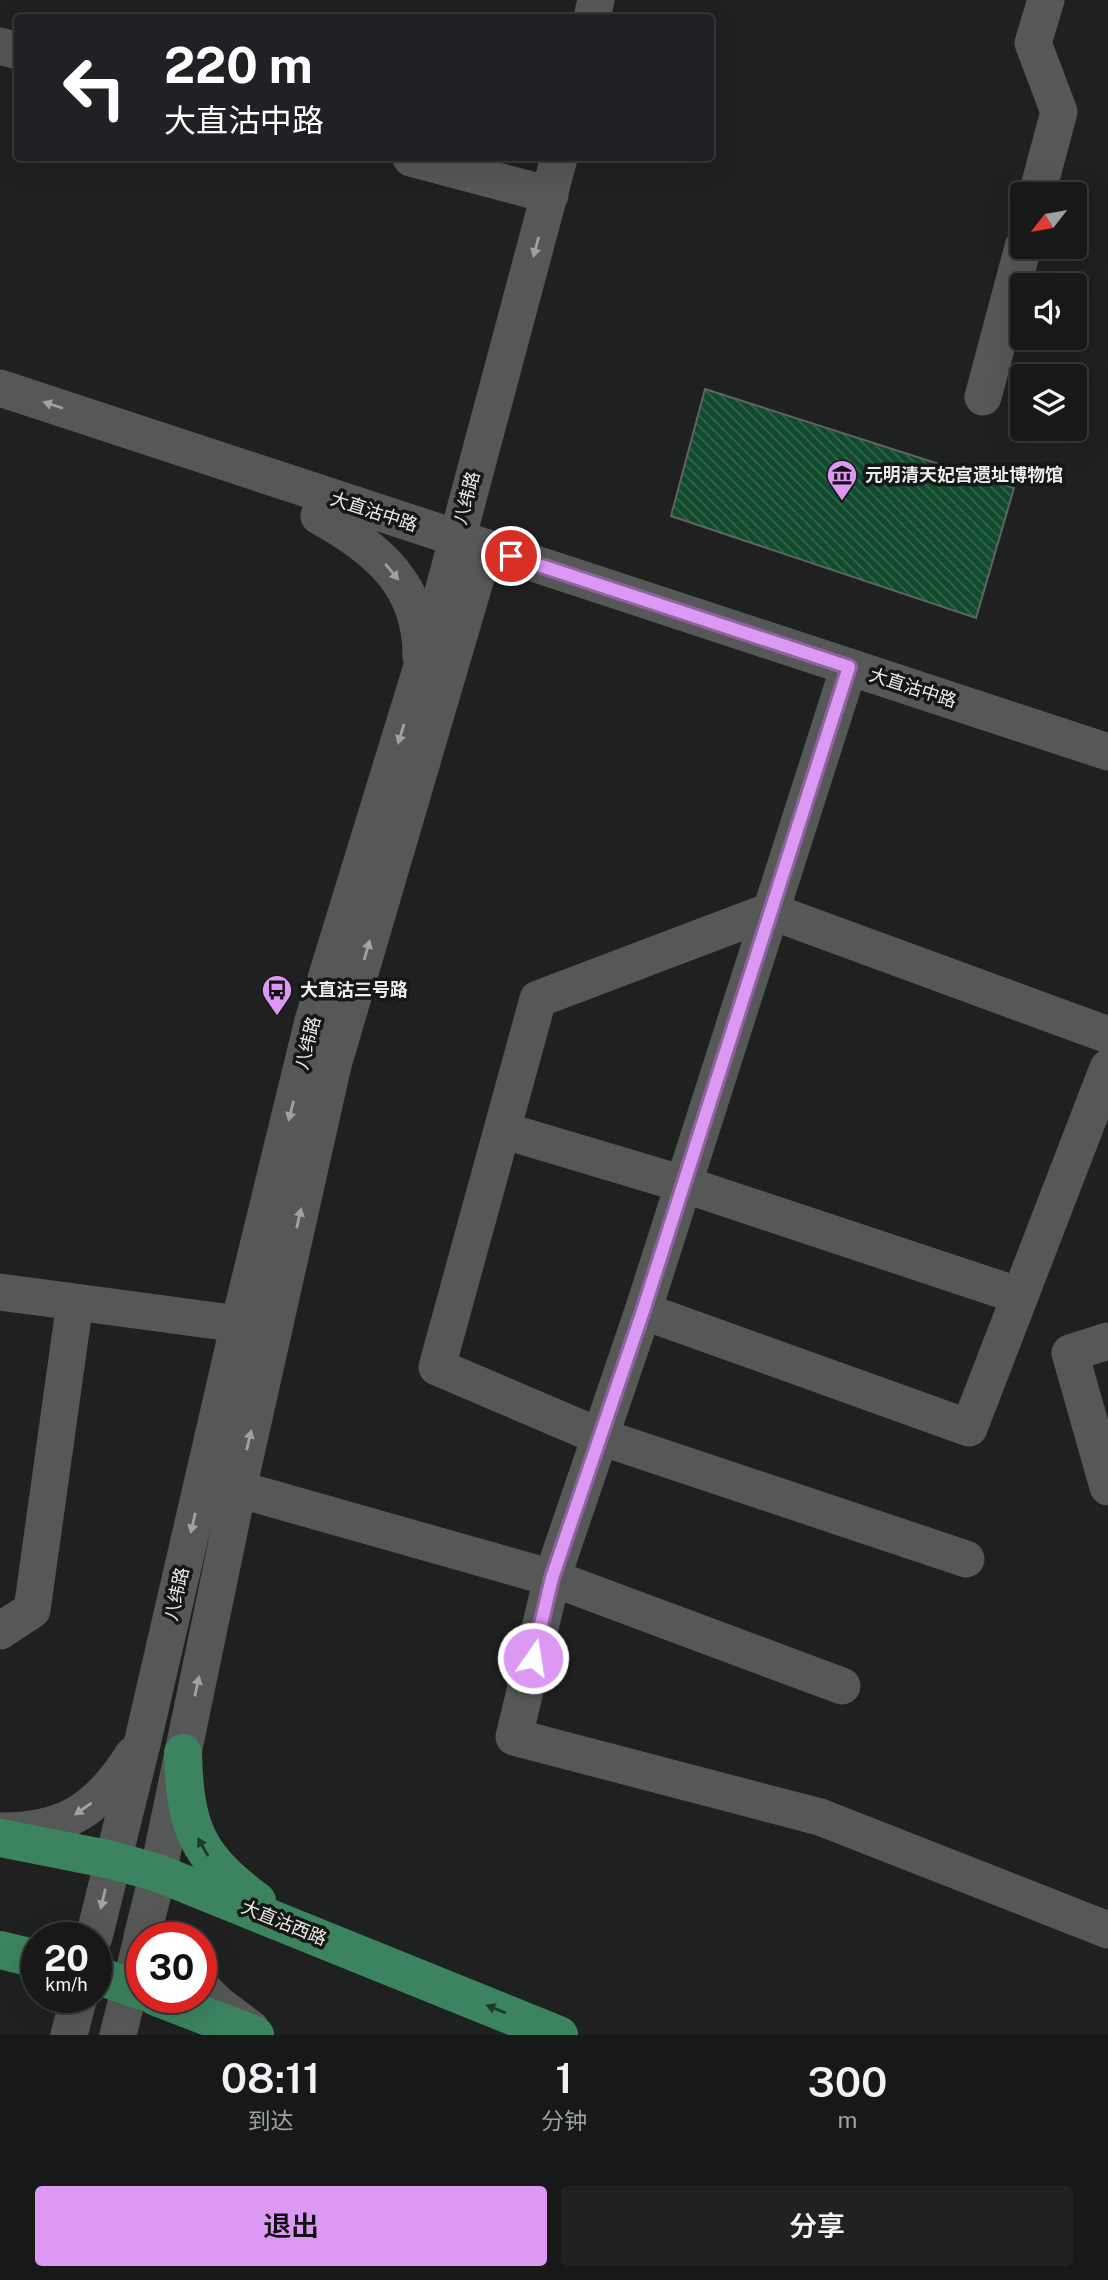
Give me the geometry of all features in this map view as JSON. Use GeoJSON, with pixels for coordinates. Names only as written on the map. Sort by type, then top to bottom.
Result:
{"type":"FeatureCollection","features":[{"type":"Feature","properties":{"kind":"main road"},"geometry":{"type":"LineString","coordinates":[[183,1753],[184,1792],[189,1815],[208,1857],[246,1892],[313,1934]]}},
{"type":"Feature","properties":{"kind":"main road","name":"大直沽西路"},"geometry":{"type":"LineString","coordinates":[[0,1838],[141,1876],[313,1934],[559,2035]]}},
{"type":"Feature","properties":{"kind":"main road"},"geometry":{"type":"LineString","coordinates":[[0,1950],[21,1955]]}},
{"type":"Feature","properties":{"kind":"main road"},"geometry":{"type":"LineString","coordinates":[[197,2013],[255,2035]]}},
{"type":"Feature","properties":{"kind":"street"},"geometry":{"type":"LineString","coordinates":[[1040,182],[1059,112],[1033,43],[1046,0]]}},
{"type":"Feature","properties":{"kind":"street"},"geometry":{"type":"LineString","coordinates":[[422,161],[550,195]]}},
{"type":"Feature","properties":{"kind":"street","name":"八纬路"},"geometry":{"type":"LineString","coordinates":[[106,1922],[141,1876],[183,1753],[238,1489],[334,1065],[435,671],[456,559],[558,161]]}},
{"type":"Feature","properties":{"kind":"street"},"geometry":{"type":"LineString","coordinates":[[983,397],[1020,259]]}},
{"type":"Feature","properties":{"kind":"street","name":"大直沽中路"},"geometry":{"type":"LineString","coordinates":[[0,388],[323,506]]}},
{"type":"Feature","properties":{"kind":"street","name":"大直沽中路"},"geometry":{"type":"LineString","coordinates":[[0,413],[382,523],[456,559],[846,677],[1108,752]]}},
{"type":"Feature","properties":{"kind":"street"},"geometry":{"type":"LineString","coordinates":[[323,506],[379,556],[402,583],[418,625],[421,642],[435,671]]}},
{"type":"Feature","properties":{"kind":"street","name":"八纬路"},"geometry":{"type":"LineString","coordinates":[[143,1740],[239,1324],[313,1021],[435,671]]}},
{"type":"Feature","properties":{"kind":"street"},"geometry":{"type":"LineString","coordinates":[[846,677],[643,1311],[552,1578],[514,1737],[820,1816],[1108,1930]]}},
{"type":"Feature","properties":{"kind":"street","name":"大直沽中路"},"geometry":{"type":"LineString","coordinates":[[846,677],[1108,774]]}},
{"type":"Feature","properties":{"kind":"street"},"geometry":{"type":"LineString","coordinates":[[966,1559],[601,1437],[438,1367],[502,1130],[538,999],[770,911],[1108,1035]]}},
{"type":"Feature","properties":{"kind":"street"},"geometry":{"type":"LineString","coordinates":[[643,1311],[969,1428],[1108,1068]]}},
{"type":"Feature","properties":{"kind":"street"},"geometry":{"type":"LineString","coordinates":[[502,1130],[683,1184],[1020,1296]]}},
{"type":"Feature","properties":{"kind":"street"},"geometry":{"type":"LineString","coordinates":[[0,1292],[239,1324]]}},
{"type":"Feature","properties":{"kind":"street"},"geometry":{"type":"LineString","coordinates":[[0,1632],[32,1610],[75,1302]]}},
{"type":"Feature","properties":{"kind":"street"},"geometry":{"type":"LineString","coordinates":[[1108,1341],[1070,1353],[1108,1487]]}},
{"type":"Feature","properties":{"kind":"street"},"geometry":{"type":"LineString","coordinates":[[238,1489],[552,1578],[842,1686]]}},
{"type":"Feature","properties":{"kind":"street"},"geometry":{"type":"LineString","coordinates":[[0,1831],[51,1827],[85,1809],[120,1776],[143,1740]]}},
{"type":"Feature","properties":{"kind":"street"},"geometry":{"type":"LineString","coordinates":[[143,1740],[141,1876],[160,1922]]}},
{"type":"Feature","properties":{"kind":"street","name":"八纬路"},"geometry":{"type":"LineString","coordinates":[[141,1876],[142,1922]]}},
{"type":"Feature","properties":{"kind":"street"},"geometry":{"type":"LineString","coordinates":[[217,2003],[240,2023],[260,2035]]}},
{"type":"Feature","properties":{"kind":"street","name":"八纬路"},"geometry":{"type":"LineString","coordinates":[[118,2035],[126,2006]]}},
{"type":"Feature","properties":{"kind":"street"},"geometry":{"type":"LineString","coordinates":[[69,2035],[75,2013]]}},
{"type":"Feature","properties":{"kind":"building","name":"元明清天妃宫遗址博物馆"},"geometry":{"type":"Polygon","coordinates":[[[705,389],[1014,488],[976,618],[671,516],[705,389]]]}},
{"type":"Feature","properties":{"kind":"place","name":"元明清天妃宫遗址博物馆"},"geometry":{"type":"Point","coordinates":[842,502]}},
{"type":"Feature","properties":{"kind":"place","name":"大直沽三号路"},"geometry":{"type":"Point","coordinates":[277,1017]}},
{"type":"Feature","properties":{"kind":"route"},"geometry":{"type":"LineString","coordinates":[[511,556],[849,667],[643,1311],[552,1578],[533,1658]]}}]}
